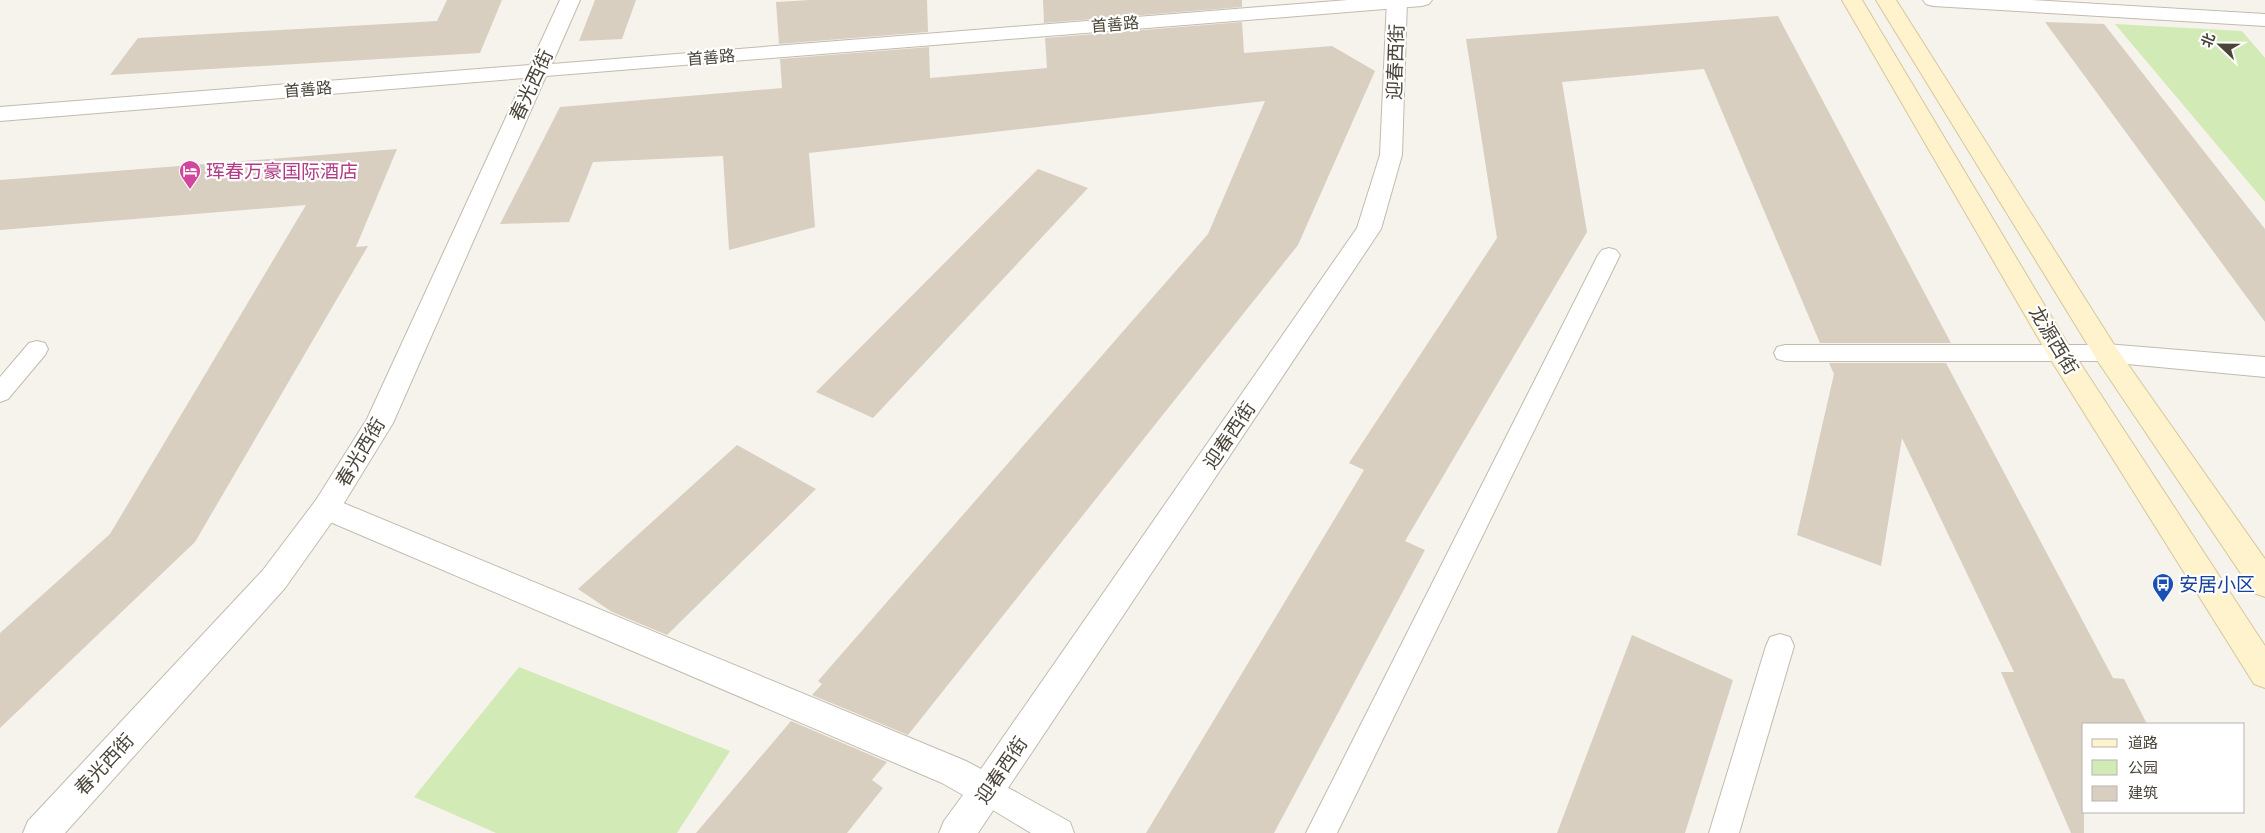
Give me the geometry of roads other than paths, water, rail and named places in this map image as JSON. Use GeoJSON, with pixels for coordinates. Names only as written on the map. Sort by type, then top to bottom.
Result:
{"type":"FeatureCollection","features":[{"type":"Feature","properties":{"kind":"main road","name":"龙源西街"},"geometry":{"type":"LineString","coordinates":[[1852,0],[2060,353],[2265,674]]}},
{"type":"Feature","properties":{"kind":"main road","name":"龙源西街"},"geometry":{"type":"LineString","coordinates":[[1886,0],[2106,352],[2265,584]]}},
{"type":"Feature","properties":{"kind":"street","name":"春光西街"},"geometry":{"type":"LineString","coordinates":[[41,833],[274,579],[326,508],[379,423],[570,0]]}},
{"type":"Feature","properties":{"kind":"street"},"geometry":{"type":"LineString","coordinates":[[1933,0],[2265,20]]}},
{"type":"Feature","properties":{"kind":"street","name":"首善路"},"geometry":{"type":"LineString","coordinates":[[0,114],[1405,1]]}},
{"type":"Feature","properties":{"kind":"street","name":"迎春西街"},"geometry":{"type":"LineString","coordinates":[[958,833],[1369,229],[1391,155],[1405,1]]}},
{"type":"Feature","properties":{"kind":"street"},"geometry":{"type":"LineString","coordinates":[[2106,352],[2265,367]]}},
{"type":"Feature","properties":{"kind":"street"},"geometry":{"type":"LineString","coordinates":[[326,508],[944,768],[987,790]]}},
{"type":"Feature","properties":{"kind":"lane"},"geometry":{"type":"LineString","coordinates":[[1321,833],[1609,255]]}},
{"type":"Feature","properties":{"kind":"lane"},"geometry":{"type":"LineString","coordinates":[[0,393],[37,348]]}},
{"type":"Feature","properties":{"kind":"lane"},"geometry":{"type":"LineString","coordinates":[[1785,353],[2106,352]]}},
{"type":"Feature","properties":{"kind":"lane"},"geometry":{"type":"LineString","coordinates":[[1724,833],[1780,646]]}},
{"type":"Feature","properties":{"kind":"lane"},"geometry":{"type":"LineString","coordinates":[[987,790],[1059,833]]}},
{"type":"Feature","properties":{"kind":"place","name":"珲春万豪国际酒店"},"geometry":{"type":"Point","coordinates":[190,190]}},
{"type":"Feature","properties":{"kind":"place","name":"安居小区"},"geometry":{"type":"Point","coordinates":[2163,603]}}]}
